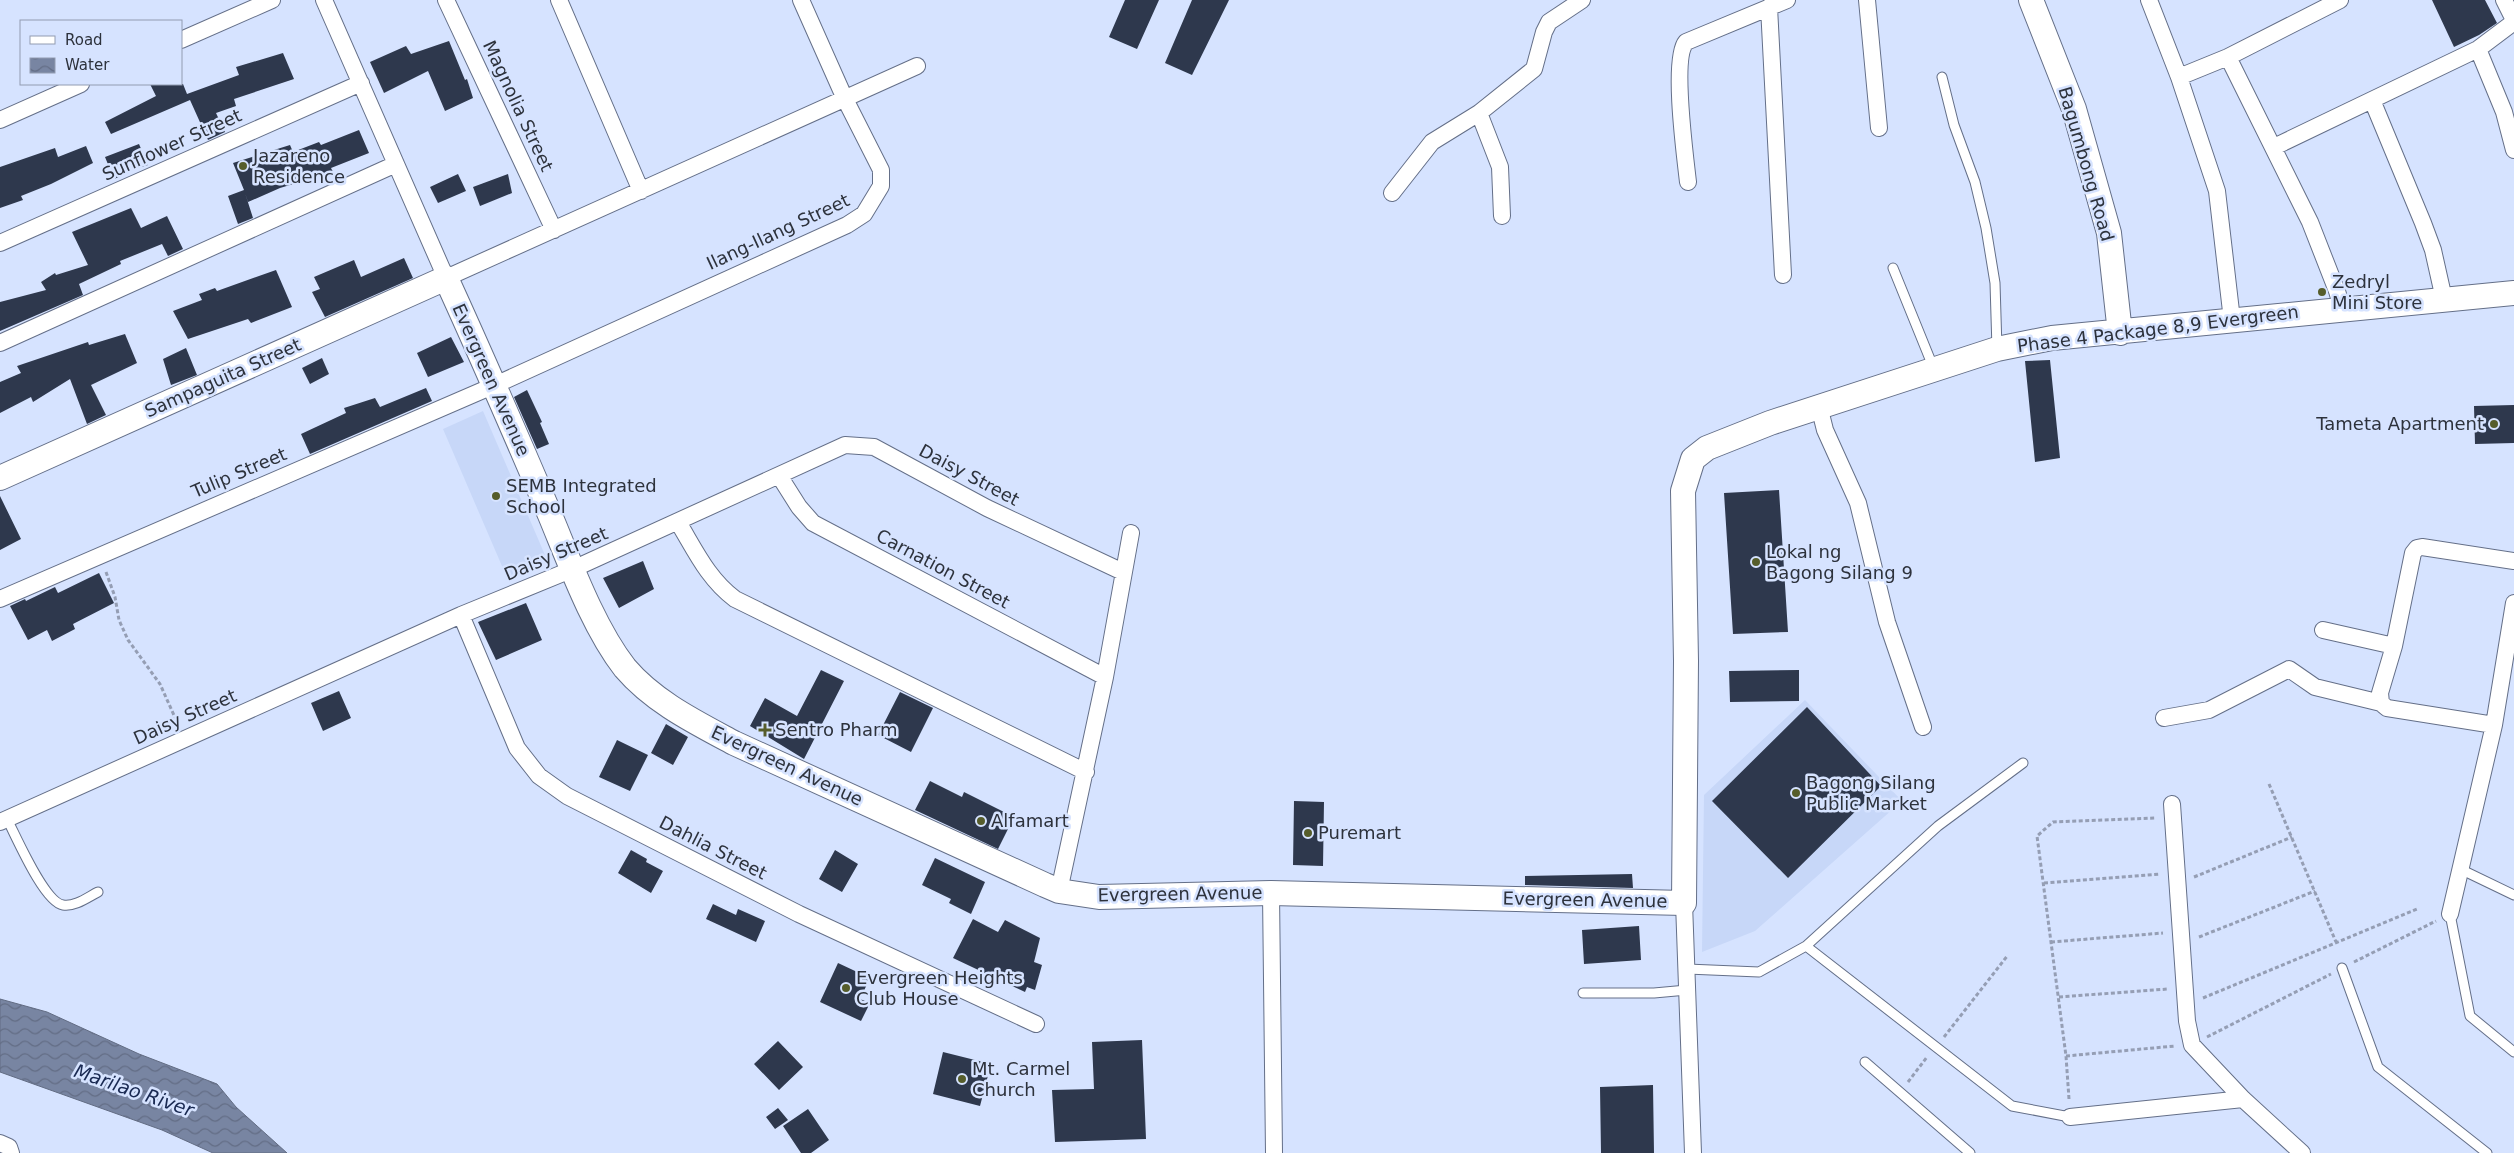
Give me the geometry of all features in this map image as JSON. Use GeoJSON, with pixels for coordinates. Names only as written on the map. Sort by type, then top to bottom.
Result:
{"type":"FeatureCollection","features":[{"type":"Feature","properties":{"kind":"street"},"geometry":{"type":"LineString","coordinates":[[182,40],[272,0]]}},
{"type":"Feature","properties":{"kind":"street","name":"Evergreen Avenue"},"geometry":{"type":"LineString","coordinates":[[324,0],[495,386],[573,569],[607,642],[626,668],[648,690],[685,717],[734,743],[1059,890],[1098,897],[1271,893],[1684,902]]}},
{"type":"Feature","properties":{"kind":"street","name":"Magnolia Street"},"geometry":{"type":"LineString","coordinates":[[446,0],[554,230]]}},
{"type":"Feature","properties":{"kind":"street"},"geometry":{"type":"LineString","coordinates":[[559,0],[641,191]]}},
{"type":"Feature","properties":{"kind":"street","name":"Ilang-Ilang Street"},"geometry":{"type":"LineString","coordinates":[[495,386],[847,225],[864,214],[881,186],[881,170],[845,99],[801,0]]}},
{"type":"Feature","properties":{"kind":"street"},"geometry":{"type":"LineString","coordinates":[[1392,193],[1432,142],[1479,112],[1534,68],[1544,32],[1549,22],[1582,0]]}},
{"type":"Feature","properties":{"kind":"street"},"geometry":{"type":"LineString","coordinates":[[1688,182],[1679,79],[1680,49],[1686,42],[1787,0]]}},
{"type":"Feature","properties":{"kind":"street"},"geometry":{"type":"LineString","coordinates":[[1867,0],[1879,128]]}},
{"type":"Feature","properties":{"kind":"street","name":"Bagumbong Road"},"geometry":{"type":"LineString","coordinates":[[2031,0],[2074,110],[2109,232],[2120,333]]}},
{"type":"Feature","properties":{"kind":"street"},"geometry":{"type":"LineString","coordinates":[[2149,0],[2179,78],[2218,191],[2232,320]]}},
{"type":"Feature","properties":{"kind":"street"},"geometry":{"type":"LineString","coordinates":[[2179,78],[2228,57],[2316,6],[2340,0]]}},
{"type":"Feature","properties":{"kind":"street"},"geometry":{"type":"LineString","coordinates":[[2274,147],[2478,48],[2514,21],[2504,0]]}},
{"type":"Feature","properties":{"kind":"street"},"geometry":{"type":"LineString","coordinates":[[1769,7],[1783,275]]}},
{"type":"Feature","properties":{"kind":"street"},"geometry":{"type":"LineString","coordinates":[[2478,48],[2509,110],[2514,150]]}},
{"type":"Feature","properties":{"kind":"street"},"geometry":{"type":"LineString","coordinates":[[2228,57],[2310,222],[2342,308]]}},
{"type":"Feature","properties":{"kind":"street"},"geometry":{"type":"LineString","coordinates":[[446,278],[917,66]]}},
{"type":"Feature","properties":{"kind":"street","name":"Sunflower Street"},"geometry":{"type":"LineString","coordinates":[[0,243],[360,83]]}},
{"type":"Feature","properties":{"kind":"street"},"geometry":{"type":"LineString","coordinates":[[0,120],[79,85]]}},
{"type":"Feature","properties":{"kind":"street"},"geometry":{"type":"LineString","coordinates":[[2372,100],[2433,250],[2444,299]]}},
{"type":"Feature","properties":{"kind":"street"},"geometry":{"type":"LineString","coordinates":[[1479,112],[1500,167],[1502,216]]}},
{"type":"Feature","properties":{"kind":"street"},"geometry":{"type":"LineString","coordinates":[[0,343],[396,164]]}},
{"type":"Feature","properties":{"kind":"street","name":"Sampaguita Street"},"geometry":{"type":"LineString","coordinates":[[0,478],[446,278]]}},
{"type":"Feature","properties":{"kind":"street","name":"Phase 4 Package 8,9 Evergreen"},"geometry":{"type":"LineString","coordinates":[[1684,902],[1686,661],[1683,491],[1693,459],[1707,448],[1819,406],[1934,369],[1997,349],[2052,338],[2120,333],[2342,308],[2514,293]]}},
{"type":"Feature","properties":{"kind":"street","name":"Tulip Street"},"geometry":{"type":"LineString","coordinates":[[0,599],[98,555],[495,386]]}},
{"type":"Feature","properties":{"kind":"street"},"geometry":{"type":"LineString","coordinates":[[1819,406],[1825,430],[1858,502],[1887,622],[1922,727]]}},
{"type":"Feature","properties":{"kind":"street","name":"Daisy Street"},"geometry":{"type":"LineString","coordinates":[[4,820],[461,615],[573,569],[780,477],[846,445],[874,447],[987,508],[1123,572]]}},
{"type":"Feature","properties":{"kind":"street","name":"Carnation Street"},"geometry":{"type":"LineString","coordinates":[[780,477],[799,507],[813,523],[1106,677]]}},
{"type":"Feature","properties":{"kind":"street"},"geometry":{"type":"LineString","coordinates":[[678,522],[705,568],[720,587],[735,599],[1086,772]]}},
{"type":"Feature","properties":{"kind":"street"},"geometry":{"type":"LineString","coordinates":[[1059,890],[1106,677],[1131,533]]}},
{"type":"Feature","properties":{"kind":"street"},"geometry":{"type":"LineString","coordinates":[[2381,703],[2380,693],[2394,646],[2413,553],[2417,548],[2422,547],[2514,561]]}},
{"type":"Feature","properties":{"kind":"street"},"geometry":{"type":"LineString","coordinates":[[2450,914],[2494,725],[2509,671],[2514,604]]}},
{"type":"Feature","properties":{"kind":"street","name":"Dahlia Street"},"geometry":{"type":"LineString","coordinates":[[461,615],[517,748],[539,776],[560,791],[799,914],[1036,1024]]}},
{"type":"Feature","properties":{"kind":"street"},"geometry":{"type":"LineString","coordinates":[[2323,630],[2394,646]]}},
{"type":"Feature","properties":{"kind":"street"},"geometry":{"type":"LineString","coordinates":[[2164,718],[2209,710],[2289,669],[2315,687],[2381,703],[2387,708],[2494,725]]}},
{"type":"Feature","properties":{"kind":"street"},"geometry":{"type":"LineString","coordinates":[[2172,811],[2186,1004],[2192,1045],[2244,1099],[2302,1153]]}},
{"type":"Feature","properties":{"kind":"street"},"geometry":{"type":"LineString","coordinates":[[1271,893],[1274,1153]]}},
{"type":"Feature","properties":{"kind":"street"},"geometry":{"type":"LineString","coordinates":[[1684,902],[1693,1153]]}},
{"type":"Feature","properties":{"kind":"street"},"geometry":{"type":"LineString","coordinates":[[2070,1117],[2244,1099]]}},
{"type":"Feature","properties":{"kind":"street"},"geometry":{"type":"LineString","coordinates":[[0,1143],[9,1147],[11,1153]]}},
{"type":"Feature","properties":{"kind":"lane"},"geometry":{"type":"LineString","coordinates":[[1942,78],[1954,125],[1975,182],[1986,228],[1995,283],[1997,349]]}},
{"type":"Feature","properties":{"kind":"lane"},"geometry":{"type":"LineString","coordinates":[[1893,268],[1934,369]]}},
{"type":"Feature","properties":{"kind":"lane"},"geometry":{"type":"LineString","coordinates":[[1687,969],[1759,972],[1806,946],[1938,826],[2024,763]]}},
{"type":"Feature","properties":{"kind":"lane"},"geometry":{"type":"LineString","coordinates":[[4,820],[54,901],[63,905],[74,904],[98,892]]}},
{"type":"Feature","properties":{"kind":"lane"},"geometry":{"type":"LineString","coordinates":[[2460,869],[2514,895]]}},
{"type":"Feature","properties":{"kind":"lane"},"geometry":{"type":"LineString","coordinates":[[2450,914],[2470,1016],[2514,1052]]}},
{"type":"Feature","properties":{"kind":"lane"},"geometry":{"type":"LineString","coordinates":[[1806,946],[2012,1106],[2070,1117]]}},
{"type":"Feature","properties":{"kind":"lane"},"geometry":{"type":"LineString","coordinates":[[2342,968],[2378,1067],[2487,1153]]}},
{"type":"Feature","properties":{"kind":"lane"},"geometry":{"type":"LineString","coordinates":[[1583,993],[1654,993],[1687,990]]}},
{"type":"Feature","properties":{"kind":"lane"},"geometry":{"type":"LineString","coordinates":[[1865,1062],[1970,1153]]}},
{"type":"Feature","properties":{"kind":"path"},"geometry":{"type":"LineString","coordinates":[[98,555],[115,597],[119,620],[128,640],[160,684],[184,739]]}},
{"type":"Feature","properties":{"kind":"path"},"geometry":{"type":"LineString","coordinates":[[2269,784],[2336,942]]}},
{"type":"Feature","properties":{"kind":"path"},"geometry":{"type":"LineString","coordinates":[[2070,1117],[2066,1056],[2037,836],[2053,822],[2172,811]]}},
{"type":"Feature","properties":{"kind":"path"},"geometry":{"type":"LineString","coordinates":[[2044,883],[2177,878],[2292,838]]}},
{"type":"Feature","properties":{"kind":"path"},"geometry":{"type":"LineString","coordinates":[[2052,942],[2181,937],[2315,891]]}},
{"type":"Feature","properties":{"kind":"path"},"geometry":{"type":"LineString","coordinates":[[2186,1004],[2417,909]]}},
{"type":"Feature","properties":{"kind":"path"},"geometry":{"type":"LineString","coordinates":[[2066,1056],[2192,1045],[2450,914]]}},
{"type":"Feature","properties":{"kind":"path"},"geometry":{"type":"LineString","coordinates":[[1900,1092],[2008,956]]}},
{"type":"Feature","properties":{"kind":"path"},"geometry":{"type":"LineString","coordinates":[[2059,998],[2185,987]]}},
{"type":"Feature","properties":{"kind":"shaded area","name":"SEMB Integrated School"},"geometry":{"type":"Polygon","coordinates":[[[483,411],[548,562],[508,580],[443,429],[483,411]]]}},
{"type":"Feature","properties":{"kind":"shaded area"},"geometry":{"type":"Polygon","coordinates":[[[1805,700],[1902,801],[1755,931],[1702,952],[1704,795],[1805,700]]]}},
{"type":"Feature","properties":{"kind":"water","name":"Marilao River"},"geometry":{"type":"Polygon","coordinates":[[[0,999],[47,1012],[139,1054],[217,1084],[236,1107],[287,1153],[213,1153],[162,1130],[0,1072],[0,999]]]}},
{"type":"Feature","properties":{"kind":"building"},"geometry":{"type":"Polygon","coordinates":[[[1125,0],[1159,0],[1137,49],[1109,37],[1125,0]]]}},
{"type":"Feature","properties":{"kind":"building"},"geometry":{"type":"Polygon","coordinates":[[[1192,0],[1229,0],[1192,75],[1165,63],[1192,0]]]}},
{"type":"Feature","properties":{"kind":"building"},"geometry":{"type":"Polygon","coordinates":[[[2432,0],[2485,0],[2497,23],[2479,35],[2454,47],[2432,0]]]}},
{"type":"Feature","properties":{"kind":"building"},"geometry":{"type":"Polygon","coordinates":[[[449,41],[465,80],[467,79],[473,98],[445,111],[428,71],[384,93],[370,62],[406,46],[411,54],[449,41]]]}},
{"type":"Feature","properties":{"kind":"building"},"geometry":{"type":"Polygon","coordinates":[[[283,53],[294,79],[234,99],[236,106],[216,113],[225,132],[208,140],[190,100],[111,134],[105,122],[156,96],[150,85],[183,84],[187,94],[239,75],[236,67],[283,53]]]}},
{"type":"Feature","properties":{"kind":"building"},"geometry":{"type":"Polygon","coordinates":[[[359,130],[369,153],[331,168],[333,172],[280,188],[248,202],[245,193],[253,218],[238,224],[228,196],[244,190],[233,163],[290,145],[293,152],[319,142],[321,145],[359,130]]]}},
{"type":"Feature","properties":{"kind":"building"},"geometry":{"type":"Polygon","coordinates":[[[139,144],[148,165],[130,170],[130,172],[114,179],[105,157],[139,144]]]}},
{"type":"Feature","properties":{"kind":"building"},"geometry":{"type":"Polygon","coordinates":[[[86,146],[93,163],[51,184],[21,196],[23,200],[0,208],[0,167],[55,148],[58,157],[86,146]]]}},
{"type":"Feature","properties":{"kind":"building"},"geometry":{"type":"Polygon","coordinates":[[[458,174],[466,191],[438,203],[430,187],[458,174]]]}},
{"type":"Feature","properties":{"kind":"building"},"geometry":{"type":"Polygon","coordinates":[[[508,174],[512,193],[480,206],[473,187],[508,174]]]}},
{"type":"Feature","properties":{"kind":"building"},"geometry":{"type":"Polygon","coordinates":[[[131,208],[141,228],[167,216],[183,249],[168,256],[162,244],[120,261],[121,264],[79,284],[83,295],[0,331],[0,302],[46,290],[41,282],[55,273],[56,275],[88,265],[72,232],[131,208]]]}},
{"type":"Feature","properties":{"kind":"building"},"geometry":{"type":"Polygon","coordinates":[[[404,258],[413,278],[325,317],[312,292],[320,289],[314,277],[354,260],[361,277],[404,258]]]}},
{"type":"Feature","properties":{"kind":"building"},"geometry":{"type":"Polygon","coordinates":[[[276,270],[292,307],[251,323],[248,319],[188,339],[173,311],[202,300],[199,294],[215,288],[217,291],[276,270]]]}},
{"type":"Feature","properties":{"kind":"building"},"geometry":{"type":"Polygon","coordinates":[[[125,334],[137,363],[91,385],[106,415],[87,424],[70,379],[33,402],[31,397],[0,413],[0,382],[21,373],[17,366],[88,342],[89,345],[125,334]]]}},
{"type":"Feature","properties":{"kind":"building"},"geometry":{"type":"Polygon","coordinates":[[[451,337],[464,362],[428,377],[417,353],[451,337]]]}},
{"type":"Feature","properties":{"kind":"building"},"geometry":{"type":"Polygon","coordinates":[[[186,348],[197,375],[171,385],[163,359],[186,348]]]}},
{"type":"Feature","properties":{"kind":"building"},"geometry":{"type":"Polygon","coordinates":[[[322,358],[329,374],[310,384],[302,368],[322,358]]]}},
{"type":"Feature","properties":{"kind":"building"},"geometry":{"type":"Polygon","coordinates":[[[2050,360],[2060,458],[2035,462],[2025,361],[2050,360]]]}},
{"type":"Feature","properties":{"kind":"building"},"geometry":{"type":"Polygon","coordinates":[[[426,388],[432,401],[310,454],[301,434],[346,413],[344,408],[375,398],[380,407],[426,388]]]}},
{"type":"Feature","properties":{"kind":"building"},"geometry":{"type":"Polygon","coordinates":[[[527,390],[542,422],[540,423],[549,444],[537,449],[514,397],[527,390]]]}},
{"type":"Feature","properties":{"kind":"building","name":"Tameta Apartment"},"geometry":{"type":"Polygon","coordinates":[[[2514,405],[2514,443],[2475,444],[2474,406],[2514,405]]]}},
{"type":"Feature","properties":{"kind":"building","name":"Lokal ng Bagong Silang 9"},"geometry":{"type":"Polygon","coordinates":[[[1779,490],[1788,632],[1733,634],[1724,493],[1779,490]]]}},
{"type":"Feature","properties":{"kind":"building"},"geometry":{"type":"Polygon","coordinates":[[[0,496],[21,539],[0,550],[0,496]]]}},
{"type":"Feature","properties":{"kind":"building"},"geometry":{"type":"Polygon","coordinates":[[[643,561],[654,589],[619,608],[603,578],[643,561]]]}},
{"type":"Feature","properties":{"kind":"building"},"geometry":{"type":"Polygon","coordinates":[[[99,573],[114,603],[73,624],[75,629],[52,641],[47,630],[28,640],[10,606],[25,599],[26,601],[55,587],[58,593],[99,573]]]}},
{"type":"Feature","properties":{"kind":"building"},"geometry":{"type":"Polygon","coordinates":[[[526,603],[542,640],[496,660],[478,622],[526,603]]]}},
{"type":"Feature","properties":{"kind":"building"},"geometry":{"type":"Polygon","coordinates":[[[821,670],[844,681],[804,759],[750,726],[765,698],[797,716],[821,670]]]}},
{"type":"Feature","properties":{"kind":"building"},"geometry":{"type":"Polygon","coordinates":[[[1799,670],[1799,701],[1730,702],[1729,671],[1799,670]]]}},
{"type":"Feature","properties":{"kind":"building"},"geometry":{"type":"Polygon","coordinates":[[[339,691],[351,718],[323,731],[311,703],[339,691]]]}},
{"type":"Feature","properties":{"kind":"building"},"geometry":{"type":"Polygon","coordinates":[[[900,692],[933,708],[911,752],[878,735],[900,692]]]}},
{"type":"Feature","properties":{"kind":"building","name":"Bagong Silang Public Market"},"geometry":{"type":"Polygon","coordinates":[[[1807,707],[1881,786],[1788,878],[1712,801],[1807,707]]]}},
{"type":"Feature","properties":{"kind":"building"},"geometry":{"type":"Polygon","coordinates":[[[666,724],[688,737],[673,765],[651,753],[666,724]]]}},
{"type":"Feature","properties":{"kind":"building"},"geometry":{"type":"Polygon","coordinates":[[[617,740],[648,755],[630,791],[599,777],[617,740]]]}},
{"type":"Feature","properties":{"kind":"building","name":"Alfamart"},"geometry":{"type":"Polygon","coordinates":[[[930,781],[962,797],[964,792],[1014,817],[998,849],[915,810],[930,781]]]}},
{"type":"Feature","properties":{"kind":"building","name":"Puremart"},"geometry":{"type":"Polygon","coordinates":[[[1294,801],[1324,802],[1323,866],[1293,865],[1294,801]]]}},
{"type":"Feature","properties":{"kind":"building"},"geometry":{"type":"Polygon","coordinates":[[[631,850],[647,859],[646,862],[663,871],[651,893],[618,873],[631,850]]]}},
{"type":"Feature","properties":{"kind":"building"},"geometry":{"type":"Polygon","coordinates":[[[835,850],[858,864],[842,892],[819,879],[835,850]]]}},
{"type":"Feature","properties":{"kind":"building"},"geometry":{"type":"Polygon","coordinates":[[[935,858],[985,882],[971,914],[949,903],[951,899],[922,885],[935,858]]]}},
{"type":"Feature","properties":{"kind":"building"},"geometry":{"type":"Polygon","coordinates":[[[1632,874],[1633,888],[1525,885],[1525,876],[1632,874]]]}},
{"type":"Feature","properties":{"kind":"building"},"geometry":{"type":"Polygon","coordinates":[[[713,904],[736,915],[738,909],[765,921],[756,942],[706,919],[713,904]]]}},
{"type":"Feature","properties":{"kind":"building"},"geometry":{"type":"Polygon","coordinates":[[[973,919],[998,932],[1005,920],[1040,938],[1034,962],[1042,965],[1035,990],[1027,987],[1025,992],[953,958],[973,919]]]}},
{"type":"Feature","properties":{"kind":"building"},"geometry":{"type":"Polygon","coordinates":[[[1639,926],[1641,960],[1584,964],[1582,930],[1639,926]]]}},
{"type":"Feature","properties":{"kind":"building","name":"Evergreen Heights Club House"},"geometry":{"type":"Polygon","coordinates":[[[838,963],[870,978],[860,999],[870,1003],[861,1021],[820,1002],[838,963]]]}},
{"type":"Feature","properties":{"kind":"building"},"geometry":{"type":"Polygon","coordinates":[[[1142,1040],[1146,1139],[1055,1142],[1052,1090],[1094,1089],[1092,1042],[1142,1040]]]}},
{"type":"Feature","properties":{"kind":"building"},"geometry":{"type":"Polygon","coordinates":[[[778,1041],[803,1067],[779,1090],[754,1064],[778,1041]]]}},
{"type":"Feature","properties":{"kind":"building","name":"Mt. Carmel Church"},"geometry":{"type":"Polygon","coordinates":[[[943,1052],[991,1064],[980,1106],[933,1094],[943,1052]]]}},
{"type":"Feature","properties":{"kind":"building"},"geometry":{"type":"Polygon","coordinates":[[[1653,1085],[1654,1153],[1601,1153],[1600,1087],[1653,1085]]]}},
{"type":"Feature","properties":{"kind":"building"},"geometry":{"type":"Polygon","coordinates":[[[778,1108],[788,1120],[775,1129],[766,1117],[778,1108]]]}},
{"type":"Feature","properties":{"kind":"building"},"geometry":{"type":"Polygon","coordinates":[[[808,1109],[829,1140],[811,1153],[801,1153],[783,1126],[808,1109]]]}},
{"type":"Feature","properties":{"kind":"place","name":"Jazareno Residence"},"geometry":{"type":"Point","coordinates":[243,166]}},
{"type":"Feature","properties":{"kind":"place","name":"Zedryl Mini Store"},"geometry":{"type":"Point","coordinates":[2322,292]}},
{"type":"Feature","properties":{"kind":"place","name":"Tameta Apartment"},"geometry":{"type":"Point","coordinates":[2494,424]}},
{"type":"Feature","properties":{"kind":"place","name":"SEMB Integrated School"},"geometry":{"type":"Point","coordinates":[496,496]}},
{"type":"Feature","properties":{"kind":"place","name":"Lokal ng Bagong Silang 9"},"geometry":{"type":"Point","coordinates":[1756,562]}},
{"type":"Feature","properties":{"kind":"place","name":"Sentro Pharm"},"geometry":{"type":"Point","coordinates":[765,730]}},
{"type":"Feature","properties":{"kind":"place","name":"Bagong Silang Public Market"},"geometry":{"type":"Point","coordinates":[1796,793]}},
{"type":"Feature","properties":{"kind":"place","name":"Alfamart"},"geometry":{"type":"Point","coordinates":[981,821]}},
{"type":"Feature","properties":{"kind":"place","name":"Puremart"},"geometry":{"type":"Point","coordinates":[1308,833]}},
{"type":"Feature","properties":{"kind":"place","name":"Evergreen Heights Club House"},"geometry":{"type":"Point","coordinates":[846,988]}},
{"type":"Feature","properties":{"kind":"place","name":"Mt. Carmel Church"},"geometry":{"type":"Point","coordinates":[962,1079]}}]}
